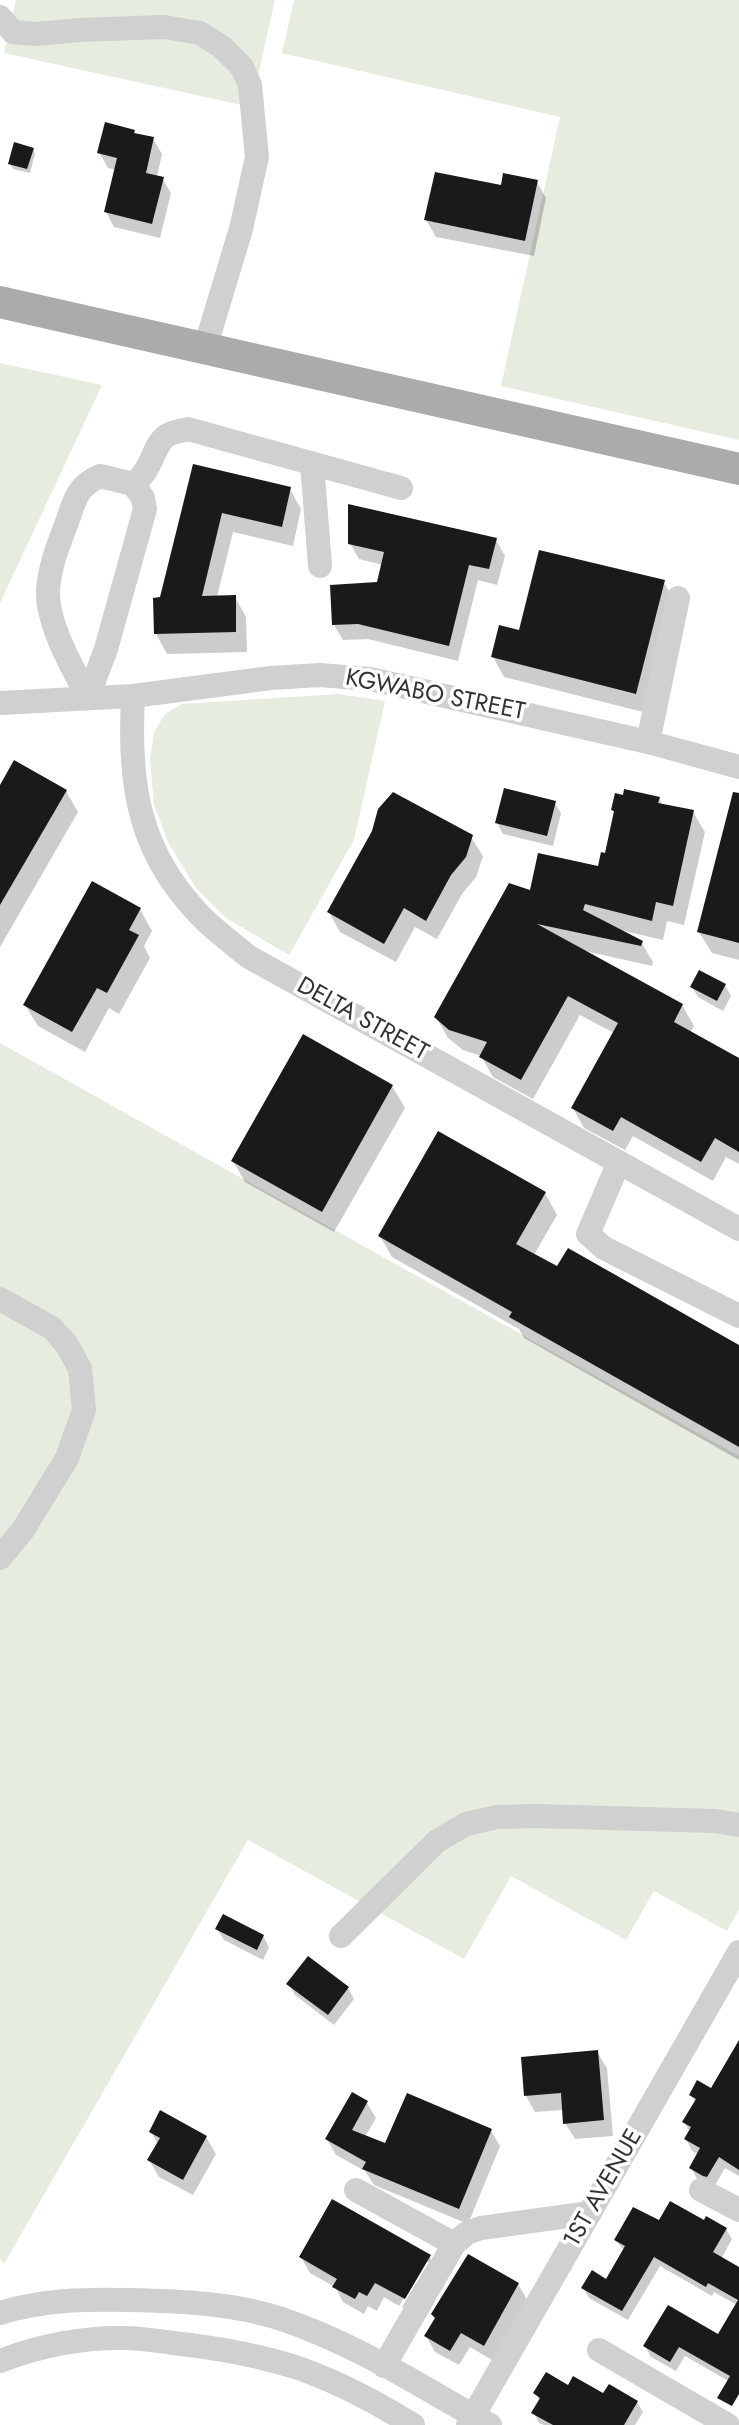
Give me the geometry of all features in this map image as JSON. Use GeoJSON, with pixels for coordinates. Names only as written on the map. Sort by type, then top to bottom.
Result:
{"type":"FeatureCollection","features":[{"type":"Feature","properties":{"kind":"main road"},"geometry":{"type":"LineString","coordinates":[[0,302],[739,469]]}},
{"type":"Feature","properties":{"kind":"street"},"geometry":{"type":"LineString","coordinates":[[0,17],[13,32],[36,34],[164,27],[200,33],[222,47],[242,67],[250,85],[257,158],[241,229],[205,348]]}},
{"type":"Feature","properties":{"kind":"street"},"geometry":{"type":"LineString","coordinates":[[133,484],[143,477],[163,439],[188,429],[401,488]]}},
{"type":"Feature","properties":{"kind":"street"},"geometry":{"type":"LineString","coordinates":[[312,463],[320,566]]}},
{"type":"Feature","properties":{"kind":"street"},"geometry":{"type":"LineString","coordinates":[[100,476],[133,484],[143,498],[145,509],[106,649],[88,697],[52,618],[48,591],[59,544],[78,492],[87,482],[100,476]]}},
{"type":"Feature","properties":{"kind":"street"},"geometry":{"type":"LineString","coordinates":[[648,742],[678,598]]}},
{"type":"Feature","properties":{"kind":"street","name":"KGWABO STREET"},"geometry":{"type":"LineString","coordinates":[[0,703],[133,696],[271,678],[320,675],[370,679],[648,742],[739,767]]}},
{"type":"Feature","properties":{"kind":"street","name":"DELTA STREET"},"geometry":{"type":"LineString","coordinates":[[133,696],[132,764],[140,811],[153,850],[181,894],[216,931],[248,957],[739,1229]]}},
{"type":"Feature","properties":{"kind":"street"},"geometry":{"type":"LineString","coordinates":[[619,1162],[588,1234],[604,1248],[739,1316]]}},
{"type":"Feature","properties":{"kind":"street"},"geometry":{"type":"LineString","coordinates":[[0,1299],[51,1328],[67,1345],[80,1369],[84,1410],[67,1458],[23,1530],[0,1558]]}},
{"type":"Feature","properties":{"kind":"street"},"geometry":{"type":"LineString","coordinates":[[341,1936],[437,1841],[466,1824],[497,1817],[536,1816],[715,1821],[739,1825]]}},
{"type":"Feature","properties":{"kind":"street","name":"1ST AVENUE"},"geometry":{"type":"LineString","coordinates":[[477,2422],[590,2213],[739,1952]]}},
{"type":"Feature","properties":{"kind":"street"},"geometry":{"type":"LineString","coordinates":[[356,2190],[454,2244]]}},
{"type":"Feature","properties":{"kind":"street"},"geometry":{"type":"LineString","coordinates":[[701,2190],[739,2210]]}},
{"type":"Feature","properties":{"kind":"street"},"geometry":{"type":"LineString","coordinates":[[384,2366],[454,2244],[467,2233],[481,2228],[590,2213]]}},
{"type":"Feature","properties":{"kind":"street"},"geometry":{"type":"LineString","coordinates":[[0,2314],[16,2308],[83,2299],[188,2302],[242,2310],[288,2321],[329,2338],[384,2366],[477,2422]]}},
{"type":"Feature","properties":{"kind":"street"},"geometry":{"type":"LineString","coordinates":[[0,2361],[49,2347],[125,2338],[207,2347],[262,2356],[306,2371],[393,2412],[413,2425]]}},
{"type":"Feature","properties":{"kind":"street"},"geometry":{"type":"LineString","coordinates":[[599,2350],[728,2425]]}},
{"type":"Feature","properties":{"kind":"shaded area"},"geometry":{"type":"Polygon","coordinates":[[[16,0],[275,0],[251,107],[4,53],[16,0]]]}},
{"type":"Feature","properties":{"kind":"shaded area"},"geometry":{"type":"Polygon","coordinates":[[[294,0],[739,0],[739,440],[501,386],[560,117],[282,53],[294,0]]]}},
{"type":"Feature","properties":{"kind":"shaded area"},"geometry":{"type":"Polygon","coordinates":[[[0,363],[102,385],[0,603],[0,363]]]}},
{"type":"Feature","properties":{"kind":"shaded area"},"geometry":{"type":"Polygon","coordinates":[[[338,694],[385,701],[354,840],[289,955],[226,918],[196,888],[169,844],[154,805],[150,759],[154,732],[165,714],[182,704],[338,694]]]}},
{"type":"Feature","properties":{"kind":"shaded area"},"geometry":{"type":"Polygon","coordinates":[[[0,1043],[739,1456],[739,1909],[727,1931],[654,1891],[626,1940],[511,1876],[464,1959],[248,1840],[4,2264],[0,2259],[0,1043]]]}},
{"type":"Feature","properties":{"kind":"building"},"geometry":{"type":"Polygon","coordinates":[[[105,122],[154,137],[146,173],[164,177],[152,224],[104,212],[117,158],[97,153],[105,122]]]}},
{"type":"Feature","properties":{"kind":"building"},"geometry":{"type":"Polygon","coordinates":[[[14,142],[34,148],[27,169],[8,164],[14,142]]]}},
{"type":"Feature","properties":{"kind":"building"},"geometry":{"type":"Polygon","coordinates":[[[435,172],[501,185],[503,173],[538,180],[525,241],[424,220],[435,172]]]}},
{"type":"Feature","properties":{"kind":"building"},"geometry":{"type":"Polygon","coordinates":[[[193,464],[291,487],[282,527],[222,513],[202,596],[236,595],[236,632],[154,634],[153,598],[160,597],[193,464]]]}},
{"type":"Feature","properties":{"kind":"building"},"geometry":{"type":"Polygon","coordinates":[[[348,504],[497,538],[489,569],[469,565],[449,646],[358,624],[332,625],[330,585],[377,582],[384,552],[348,544],[348,504]]]}},
{"type":"Feature","properties":{"kind":"building"},"geometry":{"type":"Polygon","coordinates":[[[539,550],[665,580],[636,694],[491,657],[499,625],[519,630],[539,550]]]}},
{"type":"Feature","properties":{"kind":"building"},"geometry":{"type":"Polygon","coordinates":[[[14,760],[67,790],[0,905],[0,785],[14,760]]]}},
{"type":"Feature","properties":{"kind":"building"},"geometry":{"type":"Polygon","coordinates":[[[504,788],[556,801],[547,836],[495,823],[504,788]]]}},
{"type":"Feature","properties":{"kind":"building"},"geometry":{"type":"Polygon","coordinates":[[[624,789],[660,797],[658,803],[694,810],[673,906],[656,902],[652,921],[585,904],[583,910],[643,941],[641,946],[537,924],[683,1004],[674,1022],[739,1058],[739,1152],[715,1138],[701,1162],[621,1117],[613,1131],[571,1108],[618,1023],[568,996],[521,1080],[479,1057],[487,1042],[449,1030],[434,1017],[509,883],[530,890],[538,853],[598,866],[601,852],[605,853],[615,793],[623,795],[624,789]]]}},
{"type":"Feature","properties":{"kind":"building"},"geometry":{"type":"Polygon","coordinates":[[[393,792],[473,835],[466,857],[451,875],[426,921],[404,908],[384,944],[327,912],[372,831],[378,809],[393,792]]]}},
{"type":"Feature","properties":{"kind":"building"},"geometry":{"type":"Polygon","coordinates":[[[733,792],[739,793],[739,943],[697,932],[733,792]]]}},
{"type":"Feature","properties":{"kind":"building"},"geometry":{"type":"Polygon","coordinates":[[[92,881],[141,908],[129,930],[139,935],[107,993],[97,988],[72,1032],[23,1005],[92,881]]]}},
{"type":"Feature","properties":{"kind":"building"},"geometry":{"type":"Polygon","coordinates":[[[699,970],[726,984],[717,1001],[690,987],[699,970]]]}},
{"type":"Feature","properties":{"kind":"building"},"geometry":{"type":"Polygon","coordinates":[[[303,1034],[393,1085],[322,1212],[231,1161],[303,1034]]]}},
{"type":"Feature","properties":{"kind":"building"},"geometry":{"type":"Polygon","coordinates":[[[438,1131],[546,1192],[516,1244],[557,1266],[568,1248],[739,1345],[739,1447],[509,1317],[512,1312],[378,1236],[438,1131]]]}},
{"type":"Feature","properties":{"kind":"building"},"geometry":{"type":"Polygon","coordinates":[[[223,1914],[264,1935],[257,1950],[215,1929],[223,1914]]]}},
{"type":"Feature","properties":{"kind":"building"},"geometry":{"type":"Polygon","coordinates":[[[308,1956],[349,1987],[328,2015],[286,1984],[308,1956]]]}},
{"type":"Feature","properties":{"kind":"building"},"geometry":{"type":"Polygon","coordinates":[[[739,2040],[739,2170],[719,2157],[707,2177],[689,2168],[700,2148],[684,2139],[691,2127],[682,2122],[696,2099],[689,2095],[697,2080],[711,2088],[739,2040]]]}},
{"type":"Feature","properties":{"kind":"building"},"geometry":{"type":"Polygon","coordinates":[[[598,2050],[604,2120],[563,2124],[561,2093],[524,2096],[521,2057],[598,2050]]]}},
{"type":"Feature","properties":{"kind":"building"},"geometry":{"type":"Polygon","coordinates":[[[352,2092],[368,2101],[352,2130],[385,2143],[407,2093],[492,2129],[459,2209],[362,2169],[366,2162],[325,2139],[352,2092]]]}},
{"type":"Feature","properties":{"kind":"building"},"geometry":{"type":"Polygon","coordinates":[[[160,2110],[207,2136],[183,2180],[147,2160],[160,2138],[149,2132],[160,2110]]]}},
{"type":"Feature","properties":{"kind":"building"},"geometry":{"type":"Polygon","coordinates":[[[332,2199],[431,2255],[405,2299],[375,2283],[367,2296],[359,2292],[355,2299],[332,2287],[337,2279],[299,2257],[332,2199]]]}},
{"type":"Feature","properties":{"kind":"building"},"geometry":{"type":"Polygon","coordinates":[[[670,2201],[704,2220],[706,2216],[727,2228],[713,2252],[739,2267],[739,2394],[732,2406],[717,2398],[730,2376],[679,2347],[670,2362],[643,2346],[668,2305],[718,2334],[738,2300],[708,2283],[706,2287],[654,2257],[622,2311],[581,2288],[592,2270],[606,2279],[625,2246],[614,2240],[633,2207],[659,2220],[670,2201]]]}},
{"type":"Feature","properties":{"kind":"building"},"geometry":{"type":"Polygon","coordinates":[[[468,2254],[519,2283],[484,2346],[461,2333],[450,2351],[424,2336],[435,2318],[431,2314],[468,2254]]]}},
{"type":"Feature","properties":{"kind":"building"},"geometry":{"type":"Polygon","coordinates":[[[546,2372],[568,2385],[573,2376],[603,2393],[609,2384],[638,2401],[624,2425],[553,2425],[531,2413],[540,2398],[533,2393],[546,2372]]]}}]}
